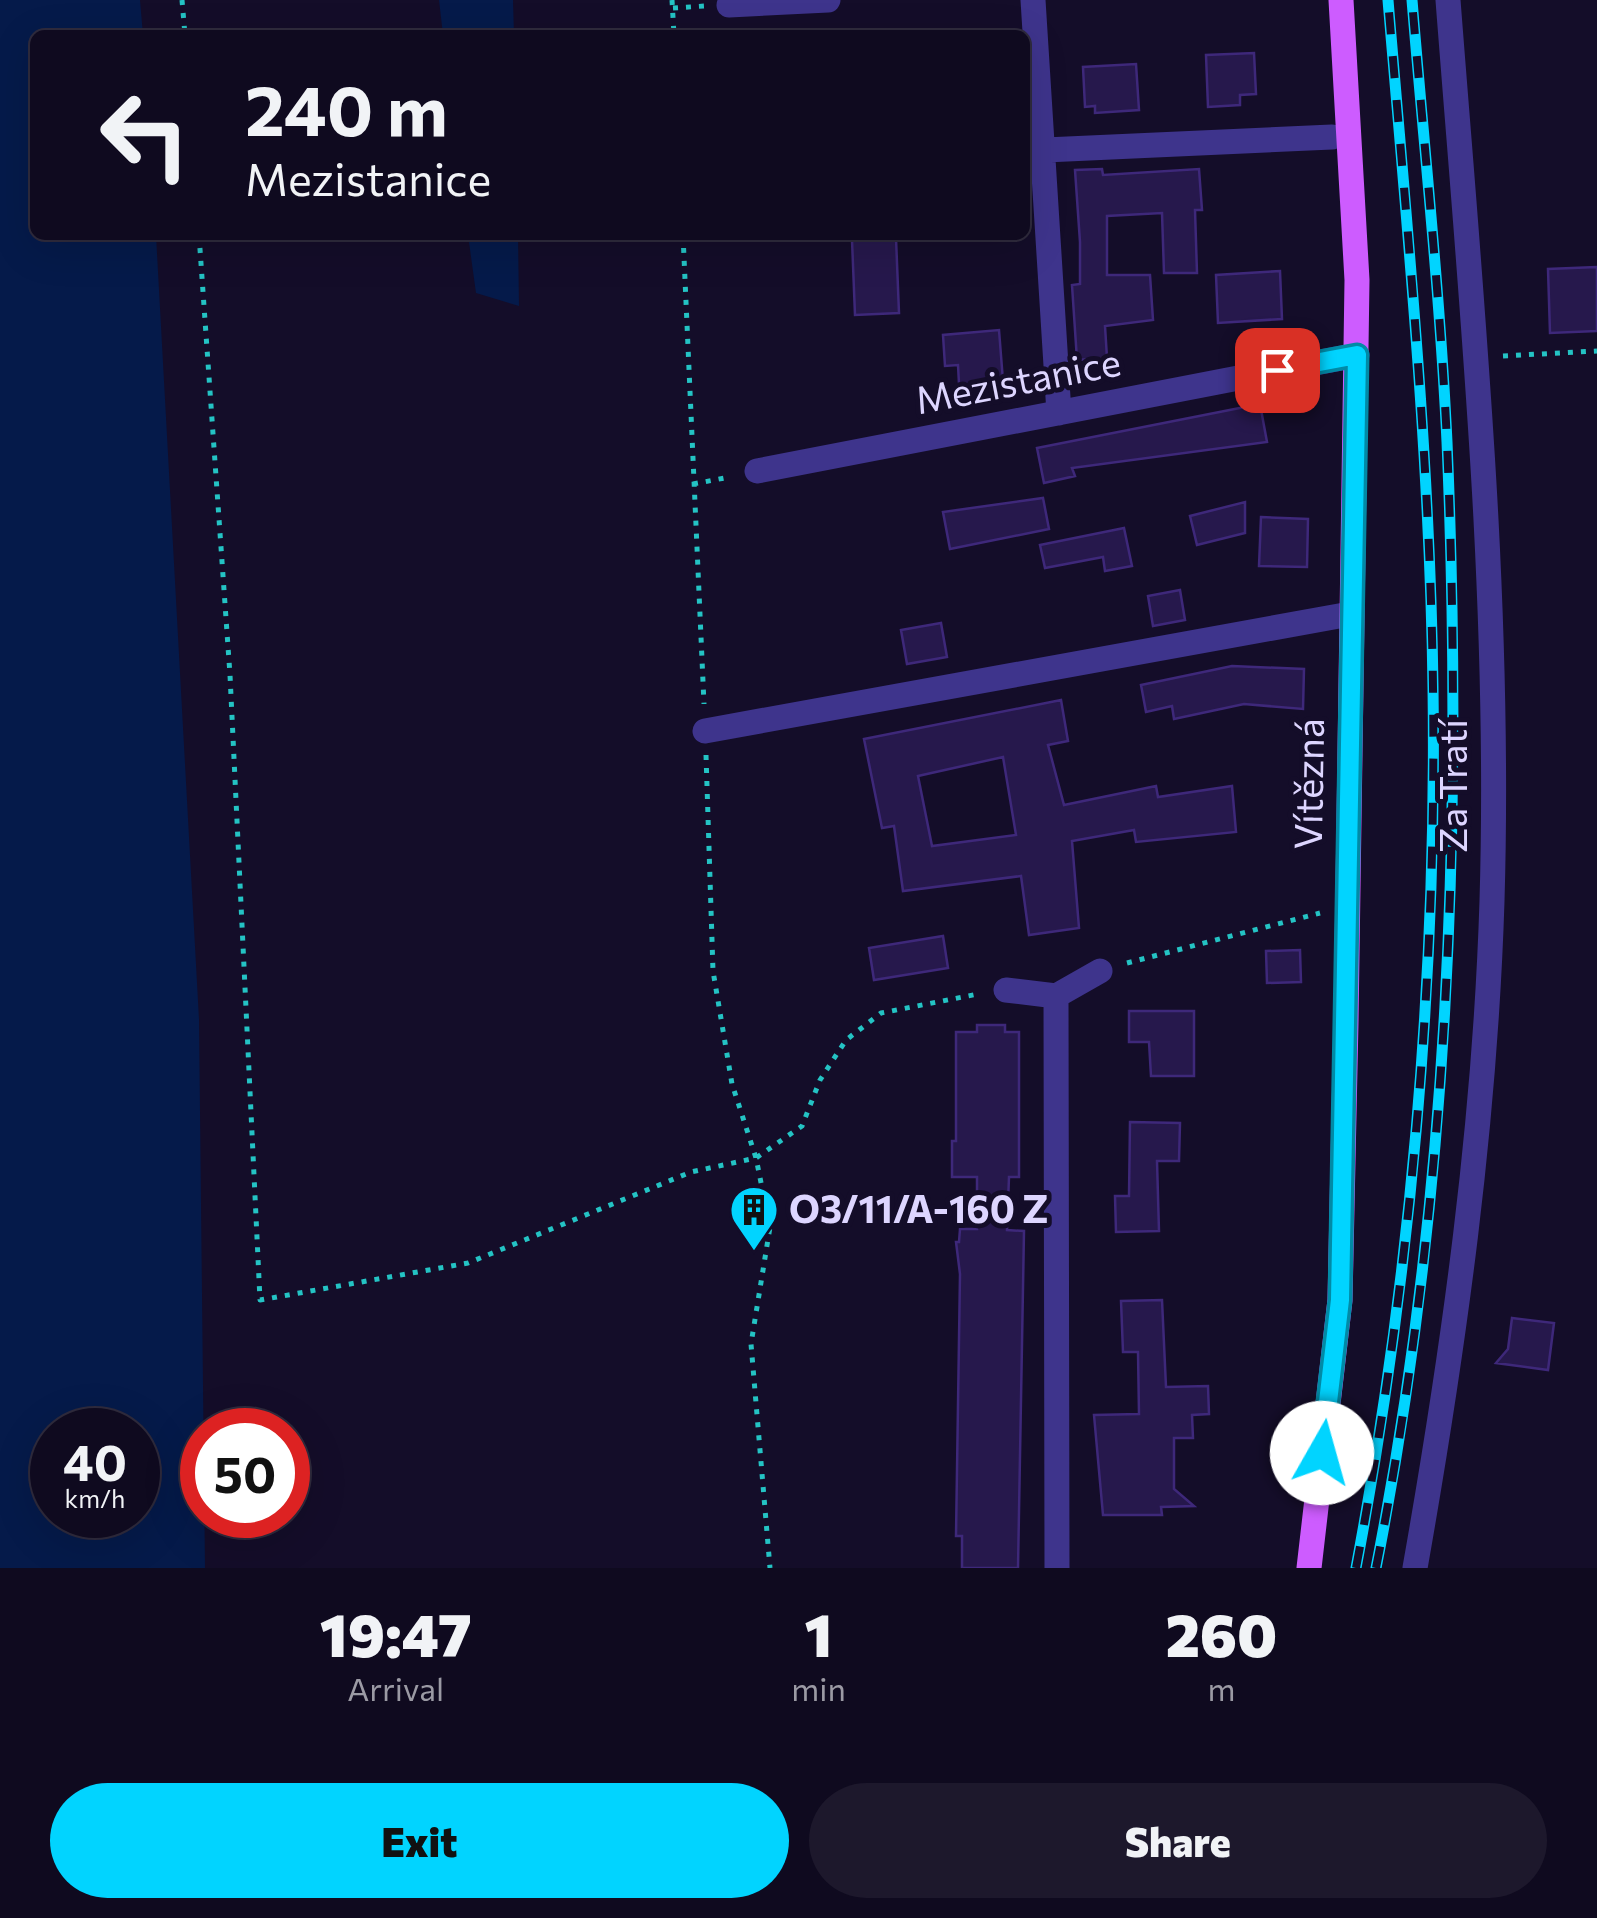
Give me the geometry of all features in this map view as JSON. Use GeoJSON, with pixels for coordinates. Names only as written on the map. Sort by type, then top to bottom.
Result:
{"type":"FeatureCollection","features":[{"type":"Feature","properties":{"kind":"main road","name":"Vítězná"},"geometry":{"type":"LineString","coordinates":[[1308,1568],[1340,1300],[1358,280],[1341,0]]}},
{"type":"Feature","properties":{"kind":"street"},"geometry":{"type":"LineString","coordinates":[[729,5],[828,0]]}},
{"type":"Feature","properties":{"kind":"street"},"geometry":{"type":"LineString","coordinates":[[1033,0],[1045,150],[1035,203],[1060,412]]}},
{"type":"Feature","properties":{"kind":"street","name":"Za Tratí"},"geometry":{"type":"LineString","coordinates":[[1414,1568],[1467,1250],[1492,902],[1492,638],[1448,0]]}},
{"type":"Feature","properties":{"kind":"street"},"geometry":{"type":"LineString","coordinates":[[1045,150],[1332,137]]}},
{"type":"Feature","properties":{"kind":"street","name":"Mezistanice"},"geometry":{"type":"LineString","coordinates":[[757,472],[1357,355]]}},
{"type":"Feature","properties":{"kind":"street"},"geometry":{"type":"LineString","coordinates":[[705,731],[1350,614]]}},
{"type":"Feature","properties":{"kind":"street"},"geometry":{"type":"LineString","coordinates":[[1006,990],[1056,996],[1100,970]]}},
{"type":"Feature","properties":{"kind":"street"},"geometry":{"type":"LineString","coordinates":[[1056,996],[1056,1568]]}},
{"type":"Feature","properties":{"kind":"path"},"geometry":{"type":"LineString","coordinates":[[182,0],[184,30]]}},
{"type":"Feature","properties":{"kind":"path"},"geometry":{"type":"LineString","coordinates":[[672,0],[674,30]]}},
{"type":"Feature","properties":{"kind":"path"},"geometry":{"type":"LineString","coordinates":[[199,240],[230,675],[260,1300],[468,1263],[691,1172],[756,1158],[802,1126],[820,1080],[846,1040],[881,1013],[1006,990]]}},
{"type":"Feature","properties":{"kind":"path"},"geometry":{"type":"LineString","coordinates":[[683,240],[714,971],[732,1084],[756,1158],[770,1227],[752,1344],[770,1568]]}},
{"type":"Feature","properties":{"kind":"path"},"geometry":{"type":"LineString","coordinates":[[1475,357],[1597,351]]}},
{"type":"Feature","properties":{"kind":"path"},"geometry":{"type":"LineString","coordinates":[[694,484],[757,472]]}},
{"type":"Feature","properties":{"kind":"path"},"geometry":{"type":"LineString","coordinates":[[1100,970],[1346,906]]}},
{"type":"Feature","properties":{"kind":"water"},"geometry":{"type":"Polygon","coordinates":[[[0,0],[140,0],[143,30],[30,30],[30,240],[156,240],[199,1019],[203,1408],[180,1408],[180,1538],[205,1538],[205,1568],[0,1568],[0,0]]]}},
{"type":"Feature","properties":{"kind":"water"},"geometry":{"type":"Polygon","coordinates":[[[439,0],[513,0],[514,30],[442,30],[439,0]]]}},
{"type":"Feature","properties":{"kind":"water"},"geometry":{"type":"Polygon","coordinates":[[[469,240],[518,240],[519,306],[476,293],[469,240]]]}},
{"type":"Feature","properties":{"kind":"building"},"geometry":{"type":"Polygon","coordinates":[[[1254,53],[1256,94],[1240,95],[1240,105],[1208,107],[1206,55],[1254,53]]]}},
{"type":"Feature","properties":{"kind":"building"},"geometry":{"type":"Polygon","coordinates":[[[1136,64],[1139,110],[1095,113],[1095,106],[1085,107],[1083,67],[1136,64]]]}},
{"type":"Feature","properties":{"kind":"building"},"geometry":{"type":"Polygon","coordinates":[[[1102,169],[1103,175],[1199,169],[1202,210],[1195,210],[1197,273],[1164,273],[1162,213],[1107,216],[1107,275],[1150,275],[1153,320],[1105,326],[1107,358],[1077,360],[1072,285],[1080,284],[1080,242],[1075,170],[1102,169]]]}},
{"type":"Feature","properties":{"kind":"building"},"geometry":{"type":"Polygon","coordinates":[[[852,240],[896,240],[899,313],[855,315],[852,240]]]}},
{"type":"Feature","properties":{"kind":"building"},"geometry":{"type":"Polygon","coordinates":[[[1597,267],[1597,331],[1550,333],[1548,269],[1597,267]]]}},
{"type":"Feature","properties":{"kind":"building"},"geometry":{"type":"Polygon","coordinates":[[[1280,271],[1282,319],[1218,323],[1216,275],[1280,271]]]}},
{"type":"Feature","properties":{"kind":"building"},"geometry":{"type":"Polygon","coordinates":[[[999,330],[1003,381],[959,384],[958,365],[945,366],[943,335],[999,330]]]}},
{"type":"Feature","properties":{"kind":"building"},"geometry":{"type":"Polygon","coordinates":[[[1260,404],[1267,442],[1072,468],[1075,476],[1044,483],[1037,448],[1260,404]]]}},
{"type":"Feature","properties":{"kind":"building"},"geometry":{"type":"Polygon","coordinates":[[[1043,498],[1049,529],[950,549],[943,512],[1043,498]]]}},
{"type":"Feature","properties":{"kind":"building"},"geometry":{"type":"Polygon","coordinates":[[[1245,502],[1245,533],[1197,545],[1190,516],[1245,502]]]}},
{"type":"Feature","properties":{"kind":"building"},"geometry":{"type":"Polygon","coordinates":[[[1261,517],[1308,519],[1307,567],[1259,566],[1261,517]]]}},
{"type":"Feature","properties":{"kind":"building"},"geometry":{"type":"Polygon","coordinates":[[[1124,528],[1132,566],[1105,571],[1103,557],[1045,568],[1040,545],[1124,528]]]}},
{"type":"Feature","properties":{"kind":"building"},"geometry":{"type":"Polygon","coordinates":[[[1180,590],[1185,620],[1153,626],[1148,596],[1180,590]]]}},
{"type":"Feature","properties":{"kind":"building"},"geometry":{"type":"Polygon","coordinates":[[[941,623],[947,657],[907,664],[901,630],[941,623]]]}},
{"type":"Feature","properties":{"kind":"building"},"geometry":{"type":"Polygon","coordinates":[[[1232,666],[1304,669],[1303,709],[1244,704],[1174,719],[1172,706],[1146,712],[1141,685],[1232,666]]]}},
{"type":"Feature","properties":{"kind":"building"},"geometry":{"type":"Polygon","coordinates":[[[1061,700],[1068,741],[1048,745],[1064,805],[1156,786],[1158,797],[1232,786],[1236,832],[1136,842],[1134,830],[1072,841],[1079,928],[1029,935],[1021,876],[903,891],[894,826],[882,828],[864,739],[1061,700]],[[1003,757],[918,776],[932,846],[1016,835],[1003,757]]]}},
{"type":"Feature","properties":{"kind":"building"},"geometry":{"type":"Polygon","coordinates":[[[943,936],[948,968],[874,980],[869,948],[943,936]]]}},
{"type":"Feature","properties":{"kind":"building"},"geometry":{"type":"Polygon","coordinates":[[[1300,950],[1301,982],[1267,983],[1266,951],[1300,950]]]}},
{"type":"Feature","properties":{"kind":"building"},"geometry":{"type":"Polygon","coordinates":[[[1129,1011],[1194,1011],[1194,1076],[1151,1076],[1149,1042],[1129,1042],[1129,1011]]]}},
{"type":"Feature","properties":{"kind":"building"},"geometry":{"type":"Polygon","coordinates":[[[977,1025],[1005,1025],[1005,1032],[1019,1032],[1019,1177],[1009,1177],[1007,1230],[1024,1231],[1018,1568],[962,1568],[962,1536],[956,1536],[960,1274],[956,1242],[960,1229],[977,1229],[977,1177],[952,1177],[952,1141],[956,1141],[956,1032],[977,1032],[977,1025]]]}},
{"type":"Feature","properties":{"kind":"building"},"geometry":{"type":"Polygon","coordinates":[[[1130,1122],[1180,1123],[1179,1161],[1157,1161],[1159,1231],[1116,1232],[1115,1196],[1129,1196],[1130,1122]]]}},
{"type":"Feature","properties":{"kind":"building"},"geometry":{"type":"Polygon","coordinates":[[[1162,1300],[1166,1387],[1208,1386],[1209,1414],[1192,1415],[1193,1438],[1174,1438],[1174,1489],[1194,1506],[1161,1507],[1162,1515],[1103,1515],[1094,1415],[1139,1414],[1138,1352],[1123,1352],[1121,1301],[1162,1300]]]}},
{"type":"Feature","properties":{"kind":"building"},"geometry":{"type":"Polygon","coordinates":[[[1512,1318],[1554,1323],[1548,1370],[1496,1363],[1508,1349],[1512,1318]]]}},
{"type":"Feature","properties":{"kind":"railway"},"geometry":{"type":"LineString","coordinates":[[1356,1568],[1405,1240],[1425,1018],[1433,796],[1427,515],[1388,0]]}},
{"type":"Feature","properties":{"kind":"railway"},"geometry":{"type":"LineString","coordinates":[[1376,1568],[1401,1429],[1420,1289],[1435,1148],[1451,866],[1452,583],[1447,442],[1412,0]]}},
{"type":"Feature","properties":{"kind":"place","name":"O3/11/A-160 Z"},"geometry":{"type":"Point","coordinates":[754,1252]}},
{"type":"Feature","properties":{"kind":"route"},"geometry":{"type":"LineString","coordinates":[[1277,370],[1357,355],[1340,1300],[1322,1453]]}}]}
